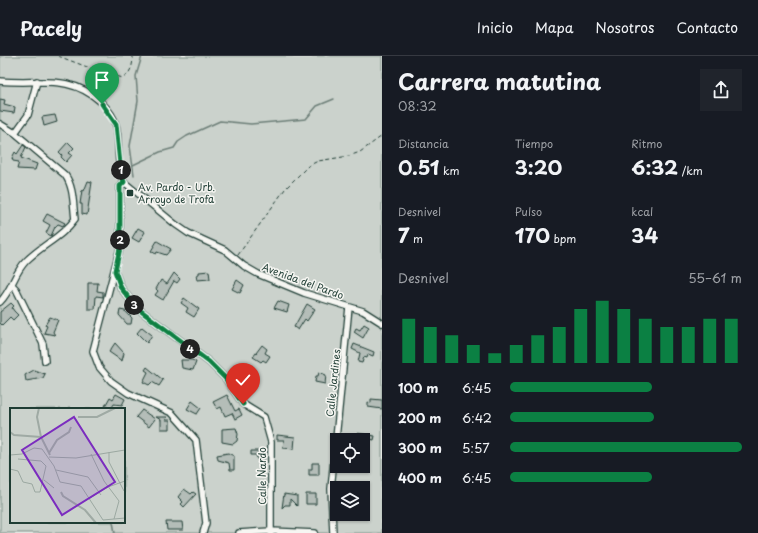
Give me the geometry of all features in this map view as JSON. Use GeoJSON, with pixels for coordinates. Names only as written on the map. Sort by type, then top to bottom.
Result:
{"type":"FeatureCollection","features":[{"type":"Feature","properties":{"kind":"street"},"geometry":{"type":"LineString","coordinates":[[15,133],[28,115],[37,80]]}},
{"type":"Feature","properties":{"kind":"street"},"geometry":{"type":"LineString","coordinates":[[0,81],[37,80],[72,84],[96,98],[109,111],[116,124],[121,174],[124,182],[120,186],[120,248],[115,271],[101,315],[93,351],[98,367],[111,381],[128,393],[172,413],[196,440],[206,522],[203,533]]}},
{"type":"Feature","properties":{"kind":"street"},"geometry":{"type":"LineString","coordinates":[[0,124],[15,133],[69,180],[75,219],[67,230],[27,261],[19,271],[13,286],[0,302]]}},
{"type":"Feature","properties":{"kind":"street","name":"Avenida del Pardo"},"geometry":{"type":"LineString","coordinates":[[124,182],[188,233],[225,250],[235,259],[258,274],[304,293],[363,311],[382,323]]}},
{"type":"Feature","properties":{"kind":"street","name":"Calle Nardo"},"geometry":{"type":"LineString","coordinates":[[115,271],[121,288],[137,308],[209,362],[226,379],[243,404],[264,417],[271,442],[271,532]]}},
{"type":"Feature","properties":{"kind":"street"},"geometry":{"type":"LineString","coordinates":[[13,286],[16,289],[43,344],[45,361]]}},
{"type":"Feature","properties":{"kind":"street","name":"Calle Jardines"},"geometry":{"type":"LineString","coordinates":[[333,533],[331,489],[349,307]]}},
{"type":"Feature","properties":{"kind":"street"},"geometry":{"type":"LineString","coordinates":[[239,533],[315,533]]}},
{"type":"Feature","properties":{"kind":"path"},"geometry":{"type":"LineString","coordinates":[[58,56],[98,72],[123,78],[127,75],[132,66],[132,56]]}},
{"type":"Feature","properties":{"kind":"path"},"geometry":{"type":"LineString","coordinates":[[235,259],[260,227],[285,190],[308,166],[318,161],[349,156],[360,152],[382,136]]}},
{"type":"Feature","properties":{"kind":"shaded area"},"geometry":{"type":"Polygon","coordinates":[[[0,56],[382,56],[382,533],[0,533],[0,56]]]}},
{"type":"Feature","properties":{"kind":"building"},"geometry":{"type":"Polygon","coordinates":[[[0,99],[5,100],[4,104],[15,107],[14,113],[0,111],[0,99]]]}},
{"type":"Feature","properties":{"kind":"building"},"geometry":{"type":"Polygon","coordinates":[[[55,115],[57,122],[44,126],[42,117],[55,115]]]}},
{"type":"Feature","properties":{"kind":"building"},"geometry":{"type":"Polygon","coordinates":[[[68,142],[74,148],[69,153],[72,155],[66,162],[61,157],[62,155],[59,152],[68,142]]]}},
{"type":"Feature","properties":{"kind":"building"},"geometry":{"type":"Polygon","coordinates":[[[23,145],[26,147],[21,158],[37,164],[35,170],[17,169],[19,162],[13,161],[12,158],[15,152],[17,154],[23,145]]]}},
{"type":"Feature","properties":{"kind":"building"},"geometry":{"type":"Polygon","coordinates":[[[88,181],[92,182],[87,215],[82,214],[82,204],[80,204],[82,190],[84,191],[88,181]]]}},
{"type":"Feature","properties":{"kind":"building"},"geometry":{"type":"Polygon","coordinates":[[[47,214],[65,223],[63,226],[58,224],[51,236],[46,233],[50,225],[43,221],[47,214]]]}},
{"type":"Feature","properties":{"kind":"building"},"geometry":{"type":"Polygon","coordinates":[[[138,228],[145,232],[139,242],[132,238],[138,228]]]}},
{"type":"Feature","properties":{"kind":"building"},"geometry":{"type":"Polygon","coordinates":[[[157,241],[171,249],[166,255],[157,252],[156,254],[151,251],[157,241]]]}},
{"type":"Feature","properties":{"kind":"building"},"geometry":{"type":"Polygon","coordinates":[[[209,271],[210,279],[197,280],[196,275],[199,274],[199,272],[209,271]]]}},
{"type":"Feature","properties":{"kind":"building"},"geometry":{"type":"Polygon","coordinates":[[[174,273],[180,279],[177,283],[174,281],[163,300],[155,295],[158,291],[156,289],[161,280],[167,284],[174,273]]]}},
{"type":"Feature","properties":{"kind":"building"},"geometry":{"type":"Polygon","coordinates":[[[237,280],[244,285],[240,293],[232,289],[237,280]]]}},
{"type":"Feature","properties":{"kind":"building"},"geometry":{"type":"Polygon","coordinates":[[[88,283],[98,283],[97,291],[103,292],[103,297],[96,296],[95,309],[88,309],[88,283]]]}},
{"type":"Feature","properties":{"kind":"building"},"geometry":{"type":"Polygon","coordinates":[[[184,298],[199,309],[194,317],[186,312],[188,308],[181,303],[184,298]]]}},
{"type":"Feature","properties":{"kind":"building"},"geometry":{"type":"Polygon","coordinates":[[[278,301],[289,305],[287,312],[274,308],[278,301]]]}},
{"type":"Feature","properties":{"kind":"building"},"geometry":{"type":"Polygon","coordinates":[[[11,303],[14,306],[12,308],[18,315],[13,320],[10,317],[2,325],[0,323],[0,312],[11,303]]]}},
{"type":"Feature","properties":{"kind":"building"},"geometry":{"type":"Polygon","coordinates":[[[307,304],[315,309],[307,321],[305,319],[298,330],[294,327],[307,304]]]}},
{"type":"Feature","properties":{"kind":"building"},"geometry":{"type":"Polygon","coordinates":[[[120,310],[125,311],[132,318],[131,324],[127,324],[119,315],[120,310]]]}},
{"type":"Feature","properties":{"kind":"building"},"geometry":{"type":"Polygon","coordinates":[[[50,317],[58,320],[53,332],[55,335],[44,333],[47,326],[45,325],[50,317]]]}},
{"type":"Feature","properties":{"kind":"building"},"geometry":{"type":"Polygon","coordinates":[[[364,324],[369,327],[363,338],[354,332],[356,328],[360,330],[364,324]]]}},
{"type":"Feature","properties":{"kind":"building"},"geometry":{"type":"Polygon","coordinates":[[[142,327],[152,335],[147,343],[137,333],[142,327]]]}},
{"type":"Feature","properties":{"kind":"building"},"geometry":{"type":"Polygon","coordinates":[[[115,343],[124,353],[122,361],[109,352],[115,343]]]}},
{"type":"Feature","properties":{"kind":"building"},"geometry":{"type":"Polygon","coordinates":[[[354,344],[374,352],[373,356],[368,354],[367,358],[364,357],[362,363],[358,362],[360,353],[352,349],[354,344]]]}},
{"type":"Feature","properties":{"kind":"building"},"geometry":{"type":"Polygon","coordinates":[[[262,345],[267,349],[265,353],[270,356],[266,362],[263,360],[261,362],[253,357],[262,345]]]}},
{"type":"Feature","properties":{"kind":"building"},"geometry":{"type":"Polygon","coordinates":[[[181,360],[192,360],[196,362],[193,370],[182,368],[181,360]]]}},
{"type":"Feature","properties":{"kind":"building"},"geometry":{"type":"Polygon","coordinates":[[[147,367],[163,380],[159,386],[152,382],[149,385],[143,382],[148,372],[145,370],[147,367]]]}},
{"type":"Feature","properties":{"kind":"building"},"geometry":{"type":"Polygon","coordinates":[[[34,370],[45,374],[43,378],[26,381],[25,375],[34,370]]]}},
{"type":"Feature","properties":{"kind":"building"},"geometry":{"type":"Polygon","coordinates":[[[319,372],[326,375],[325,384],[315,382],[316,376],[318,376],[319,372]]]}},
{"type":"Feature","properties":{"kind":"building"},"geometry":{"type":"Polygon","coordinates":[[[116,394],[125,399],[122,405],[114,404],[112,408],[105,406],[110,397],[113,399],[116,394]]]}},
{"type":"Feature","properties":{"kind":"building"},"geometry":{"type":"Polygon","coordinates":[[[227,395],[235,411],[239,409],[242,415],[235,419],[232,413],[225,416],[221,407],[217,409],[213,402],[227,395]]]}},
{"type":"Feature","properties":{"kind":"building"},"geometry":{"type":"Polygon","coordinates":[[[371,399],[382,400],[382,409],[368,407],[368,402],[371,403],[371,399]]]}},
{"type":"Feature","properties":{"kind":"building"},"geometry":{"type":"Polygon","coordinates":[[[192,401],[201,408],[197,414],[187,409],[192,401]]]}},
{"type":"Feature","properties":{"kind":"building"},"geometry":{"type":"Polygon","coordinates":[[[142,410],[155,419],[149,427],[136,417],[142,410]]]}},
{"type":"Feature","properties":{"kind":"building"},"geometry":{"type":"Polygon","coordinates":[[[156,417],[167,417],[166,420],[170,420],[170,429],[161,429],[161,420],[156,417]]]}},
{"type":"Feature","properties":{"kind":"building"},"geometry":{"type":"Polygon","coordinates":[[[236,428],[238,434],[237,441],[233,444],[222,442],[222,429],[236,428]]]}},
{"type":"Feature","properties":{"kind":"building"},"geometry":{"type":"Polygon","coordinates":[[[277,435],[295,437],[294,449],[283,448],[284,440],[277,440],[277,435]]]}},
{"type":"Feature","properties":{"kind":"building"},"geometry":{"type":"Polygon","coordinates":[[[370,435],[375,436],[374,440],[370,439],[370,435]]]}},
{"type":"Feature","properties":{"kind":"building"},"geometry":{"type":"Polygon","coordinates":[[[251,451],[263,451],[264,462],[258,462],[256,455],[251,455],[251,451]]]}},
{"type":"Feature","properties":{"kind":"building"},"geometry":{"type":"Polygon","coordinates":[[[228,453],[234,456],[234,470],[230,470],[229,463],[218,460],[217,455],[228,453]]]}},
{"type":"Feature","properties":{"kind":"building"},"geometry":{"type":"Polygon","coordinates":[[[312,463],[319,463],[319,475],[309,475],[309,469],[312,469],[312,463]]]}},
{"type":"Feature","properties":{"kind":"building"},"geometry":{"type":"Polygon","coordinates":[[[184,489],[191,494],[193,492],[196,494],[184,507],[181,504],[183,502],[178,497],[184,489]]]}},
{"type":"Feature","properties":{"kind":"building"},"geometry":{"type":"Polygon","coordinates":[[[284,494],[297,496],[297,506],[290,499],[290,505],[285,505],[282,508],[284,494]]]}},
{"type":"Feature","properties":{"kind":"building"},"geometry":{"type":"Polygon","coordinates":[[[306,494],[316,494],[316,504],[306,504],[306,494]]]}},
{"type":"Feature","properties":{"kind":"building"},"geometry":{"type":"Polygon","coordinates":[[[166,522],[182,522],[183,530],[167,530],[166,522]]]}},
{"type":"Feature","properties":{"kind":"waterway"},"geometry":{"type":"LineString","coordinates":[[134,175],[130,146],[138,101],[136,76],[142,56]]}},
{"type":"Feature","properties":{"kind":"waterway"},"geometry":{"type":"LineString","coordinates":[[133,165],[160,152],[174,148],[178,142],[187,136],[220,121],[251,124],[306,119],[317,106],[334,99]]}},
{"type":"Feature","properties":{"kind":"waterway"},"geometry":{"type":"LineString","coordinates":[[113,523],[115,533]]}},
{"type":"Feature","properties":{"kind":"place","name":"Av. Pardo - Urb. Arroyo de Trofa"},"geometry":{"type":"Point","coordinates":[130,193]}},
{"type":"Feature","properties":{"kind":"route"},"geometry":{"type":"LineString","coordinates":[[102,104],[109,111],[116,124],[121,174],[124,182],[120,186],[120,248],[115,271],[121,288],[137,308],[209,362],[226,379],[243,404]]}}]}
